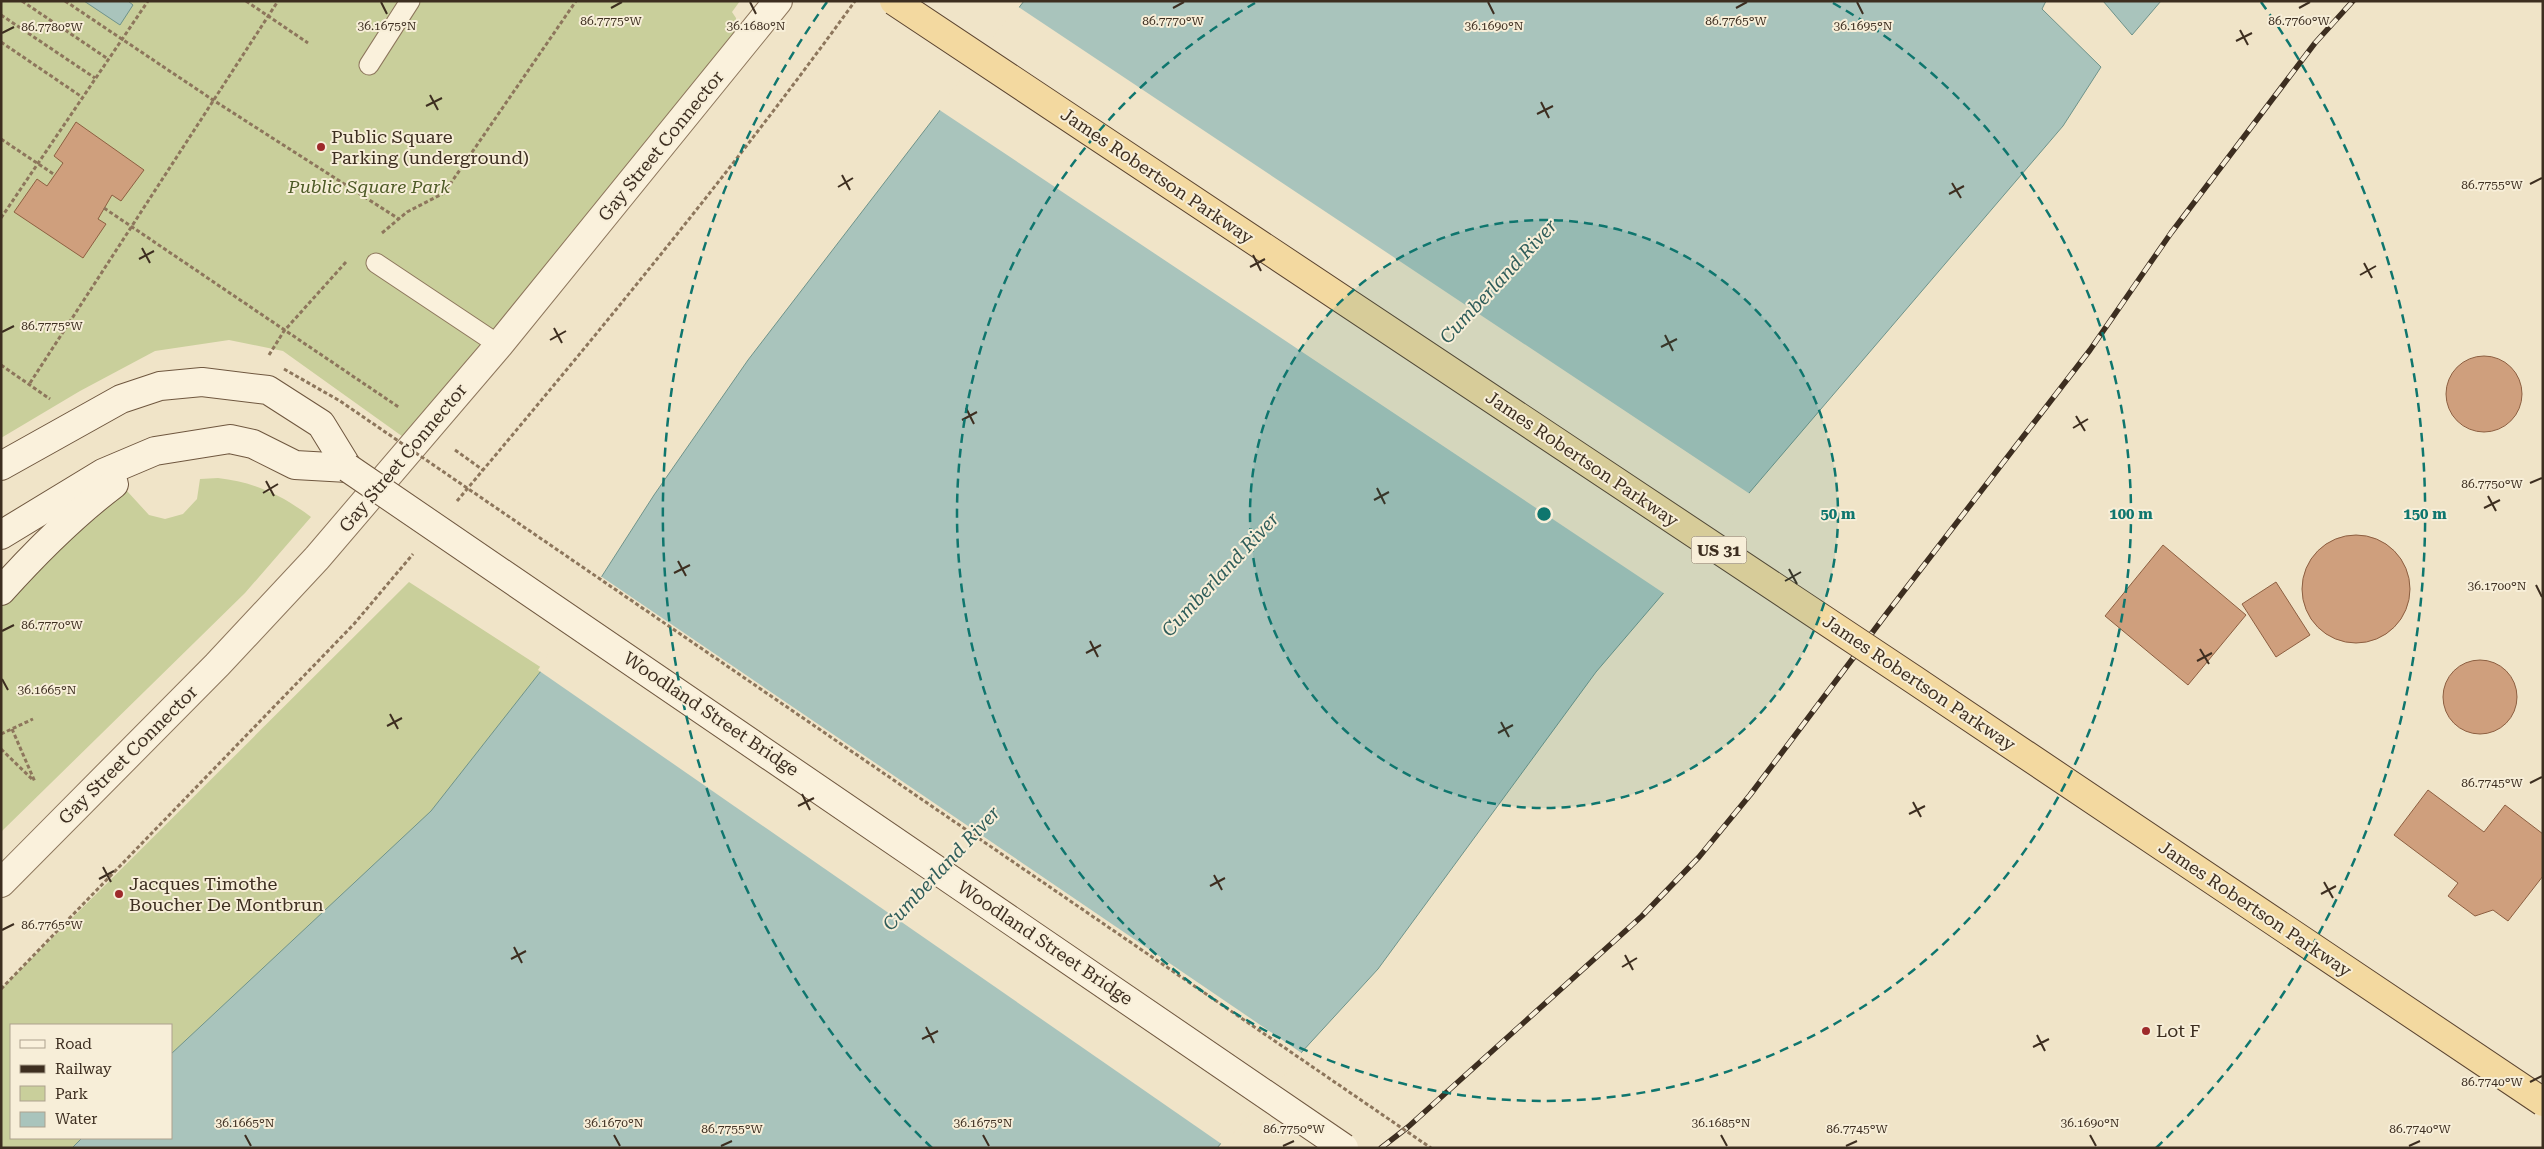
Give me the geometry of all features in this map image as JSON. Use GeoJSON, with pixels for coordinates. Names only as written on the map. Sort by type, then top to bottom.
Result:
{"type":"FeatureCollection","features":[{"type":"Feature","properties":{"kind":"main road","name":"James Robertson Parkway"},"geometry":{"type":"LineString","coordinates":[[894,1],[1921,684],[2543,1102]]}},
{"type":"Feature","properties":{"kind":"main road","name":"Gay Street Connector"},"geometry":{"type":"LineString","coordinates":[[1,883],[217,665],[317,558],[499,345],[777,4]]}},
{"type":"Feature","properties":{"kind":"main road"},"geometry":{"type":"LineString","coordinates":[[1,466],[121,399],[160,386],[277,375],[322,424],[348,468]]}},
{"type":"Feature","properties":{"kind":"main road"},"geometry":{"type":"LineString","coordinates":[[1,535],[103,473],[156,452],[230,439],[254,444],[295,465],[348,468]]}},
{"type":"Feature","properties":{"kind":"main road"},"geometry":{"type":"LineString","coordinates":[[1,591],[34,555],[88,503],[156,452]]}},
{"type":"Feature","properties":{"kind":"main road","name":"Woodland Street Bridge"},"geometry":{"type":"LineString","coordinates":[[348,468],[1344,1148]]}},
{"type":"Feature","properties":{"kind":"lane"},"geometry":{"type":"LineString","coordinates":[[369,65],[410,1]]}},
{"type":"Feature","properties":{"kind":"lane"},"geometry":{"type":"LineString","coordinates":[[376,263],[499,345]]}},
{"type":"Feature","properties":{"kind":"path"},"geometry":{"type":"LineString","coordinates":[[22,1],[108,59]]}},
{"type":"Feature","properties":{"kind":"path"},"geometry":{"type":"LineString","coordinates":[[65,1],[213,100],[399,219]]}},
{"type":"Feature","properties":{"kind":"path"},"geometry":{"type":"LineString","coordinates":[[1,218],[148,1]]}},
{"type":"Feature","properties":{"kind":"path"},"geometry":{"type":"LineString","coordinates":[[246,1],[308,43]]}},
{"type":"Feature","properties":{"kind":"path"},"geometry":{"type":"LineString","coordinates":[[30,383],[278,1]]}},
{"type":"Feature","properties":{"kind":"path"},"geometry":{"type":"LineString","coordinates":[[378,236],[399,219],[444,192],[576,1]]}},
{"type":"Feature","properties":{"kind":"path"},"geometry":{"type":"LineString","coordinates":[[1,15],[95,78]]}},
{"type":"Feature","properties":{"kind":"path"},"geometry":{"type":"LineString","coordinates":[[1,42],[82,97]]}},
{"type":"Feature","properties":{"kind":"path"},"geometry":{"type":"LineString","coordinates":[[1,139],[38,163],[54,176]]}},
{"type":"Feature","properties":{"kind":"path"},"geometry":{"type":"LineString","coordinates":[[104,208],[384,396]]}},
{"type":"Feature","properties":{"kind":"path"},"geometry":{"type":"LineString","coordinates":[[273,362],[267,358],[284,330],[349,259]]}},
{"type":"Feature","properties":{"kind":"path"},"geometry":{"type":"LineString","coordinates":[[1,365],[30,383],[49,398]]}},
{"type":"Feature","properties":{"kind":"path"},"geometry":{"type":"LineString","coordinates":[[277,375],[340,401],[1431,1148]]}},
{"type":"Feature","properties":{"kind":"path"},"geometry":{"type":"LineString","coordinates":[[1,734],[33,719]]}},
{"type":"Feature","properties":{"kind":"path"},"geometry":{"type":"LineString","coordinates":[[1,749],[35,782],[12,729]]}},
{"type":"Feature","properties":{"kind":"green space","name":"Public Square Park"},"geometry":{"type":"Polygon","coordinates":[[[1,1],[740,1],[732,12],[736,18],[736,31],[406,439],[283,351],[229,340],[155,351],[80,391],[1,438],[1,1]]]}},
{"type":"Feature","properties":{"kind":"green space"},"geometry":{"type":"Polygon","coordinates":[[[218,478],[256,486],[289,502],[311,517],[245,593],[1,832],[1,607],[52,555],[127,491],[149,515],[165,519],[183,514],[197,499],[200,479],[218,478]]]}},
{"type":"Feature","properties":{"kind":"green space"},"geometry":{"type":"Polygon","coordinates":[[[409,582],[630,725],[172,1127],[172,1024],[10,1024],[10,1139],[160,1139],[150,1148],[1,1148],[1,989],[409,582]]]}},
{"type":"Feature","properties":{"kind":"water"},"geometry":{"type":"Polygon","coordinates":[[[84,1],[128,1],[133,5],[120,25],[84,1]]]}},
{"type":"Feature","properties":{"kind":"water","name":"Cumberland River"},"geometry":{"type":"Polygon","coordinates":[[[1024,1],[2046,1],[2042,9],[2101,67],[2063,126],[1596,672],[1378,969],[1256,1102],[1217,1148],[72,1148],[81,1139],[172,1139],[172,1053],[431,811],[541,671],[654,495],[748,360],[1024,1]]]}},
{"type":"Feature","properties":{"kind":"water"},"geometry":{"type":"Polygon","coordinates":[[[2103,1],[2161,1],[2132,35],[2103,1]]]}},
{"type":"Feature","properties":{"kind":"pier"},"geometry":{"type":"Polygon","coordinates":[[[1017,6],[1750,494],[1665,594],[938,109],[1017,6]]]}},
{"type":"Feature","properties":{"kind":"pier"},"geometry":{"type":"Polygon","coordinates":[[[599,575],[1303,1054],[1223,1145],[538,670],[599,575]]]}},
{"type":"Feature","properties":{"kind":"building"},"geometry":{"type":"Polygon","coordinates":[[[76,122],[144,170],[121,201],[112,195],[98,219],[106,224],[83,258],[14,212],[37,179],[47,186],[63,163],[54,156],[76,122]]]}},
{"type":"Feature","properties":{"kind":"building"},"geometry":{"type":"Polygon","coordinates":[[[2484,356],[2498,359],[2511,367],[2519,380],[2522,394],[2519,408],[2511,421],[2498,429],[2484,432],[2470,429],[2457,421],[2449,408],[2446,394],[2449,380],[2457,367],[2470,359],[2484,356]]]}},
{"type":"Feature","properties":{"kind":"building"},"geometry":{"type":"Polygon","coordinates":[[[2356,535],[2377,539],[2394,551],[2406,568],[2410,589],[2406,610],[2394,627],[2377,639],[2356,643],[2335,639],[2318,627],[2306,610],[2302,589],[2306,568],[2318,551],[2335,539],[2356,535]]]}},
{"type":"Feature","properties":{"kind":"building"},"geometry":{"type":"Polygon","coordinates":[[[2163,545],[2246,615],[2188,685],[2105,616],[2163,545]]]}},
{"type":"Feature","properties":{"kind":"building"},"geometry":{"type":"Polygon","coordinates":[[[2276,582],[2310,635],[2276,657],[2242,604],[2276,582]]]}},
{"type":"Feature","properties":{"kind":"building"},"geometry":{"type":"Polygon","coordinates":[[[2473,660],[2487,660],[2501,666],[2511,676],[2517,690],[2515,711],[2501,728],[2487,734],[2473,734],[2459,728],[2449,718],[2443,704],[2443,690],[2449,676],[2459,666],[2473,660]]]}},
{"type":"Feature","properties":{"kind":"building"},"geometry":{"type":"Polygon","coordinates":[[[2428,790],[2484,832],[2505,805],[2543,834],[2543,876],[2508,921],[2493,910],[2475,916],[2448,896],[2458,883],[2394,835],[2428,790]]]}},
{"type":"Feature","properties":{"kind":"railway"},"geometry":{"type":"LineString","coordinates":[[1381,1148],[1408,1127],[1642,916],[1699,857],[1750,795],[1887,613],[2090,350],[2171,233],[2315,43],[2353,1]]}},
{"type":"Feature","properties":{"kind":"place","name":"Public Square Parking (underground)"},"geometry":{"type":"Point","coordinates":[321,147]}},
{"type":"Feature","properties":{"kind":"place","name":"Jacques Timothe Boucher De Montbrun"},"geometry":{"type":"Point","coordinates":[119,894]}},
{"type":"Feature","properties":{"kind":"place","name":"Lot F"},"geometry":{"type":"Point","coordinates":[2146,1031]}}]}
